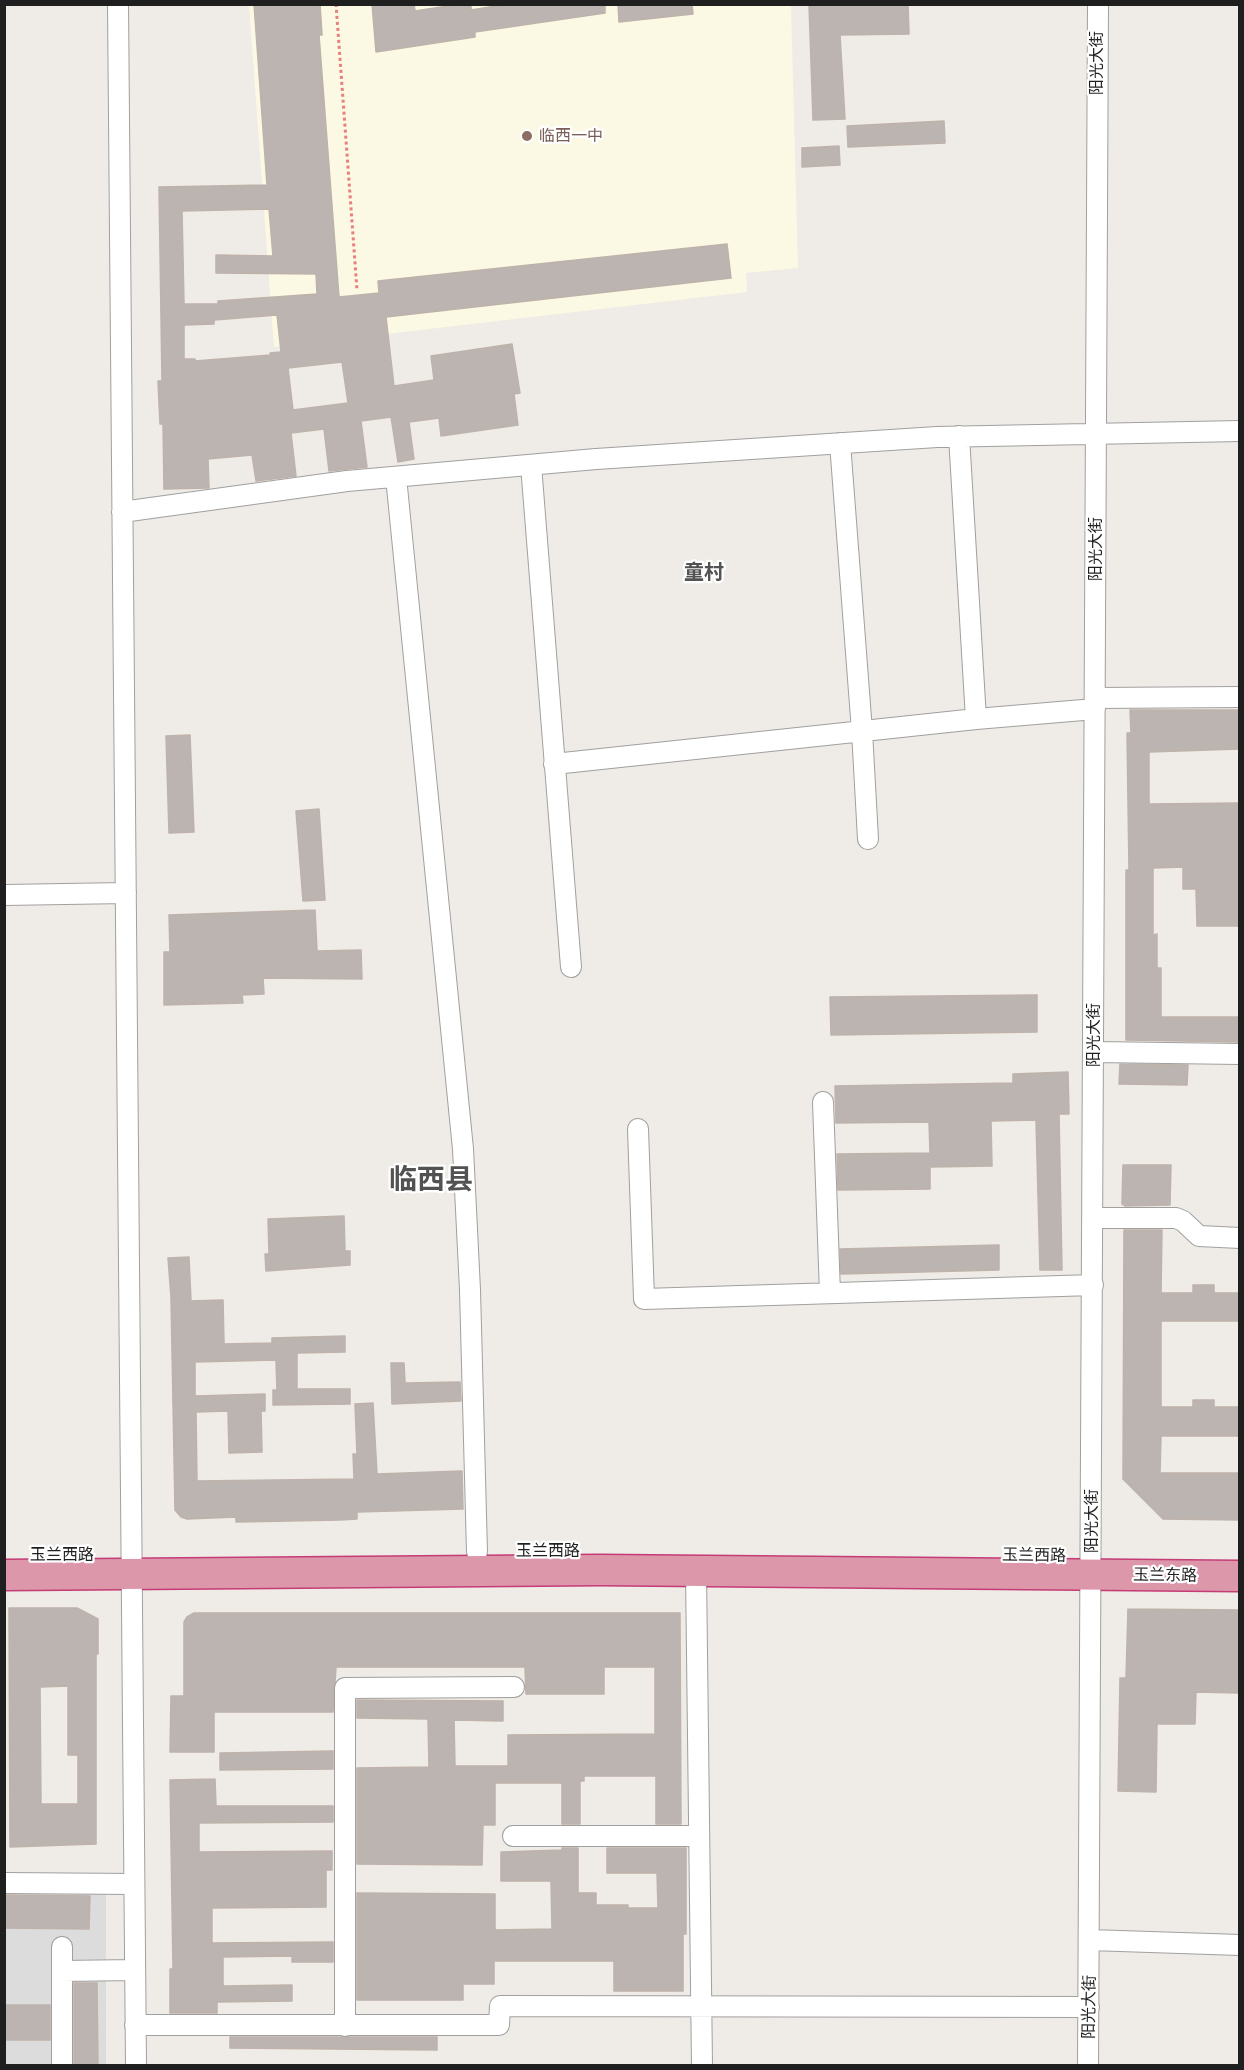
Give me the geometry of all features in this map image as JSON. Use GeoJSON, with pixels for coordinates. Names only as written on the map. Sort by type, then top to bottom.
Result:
{"type":"FeatureCollection","features":[{"type":"Feature","properties":{"kind":"highway","name":"玉兰西路"},"geometry":{"type":"LineString","coordinates":[[4,1575],[131,1565],[477,1552],[600,1551],[1092,1565]]}},
{"type":"Feature","properties":{"kind":"highway","name":"玉兰西路"},"geometry":{"type":"LineString","coordinates":[[4,1556],[131,1565],[696,1571],[1092,1565]]}},
{"type":"Feature","properties":{"kind":"highway","name":"玉兰东路"},"geometry":{"type":"LineString","coordinates":[[1092,1565],[1239,1557]]}},
{"type":"Feature","properties":{"kind":"highway","name":"玉兰东路"},"geometry":{"type":"LineString","coordinates":[[1092,1565],[1239,1576]]}},
{"type":"Feature","properties":{"kind":"street"},"geometry":{"type":"LineString","coordinates":[[118,4],[136,2066]]}},
{"type":"Feature","properties":{"kind":"street","name":"阳光大街"},"geometry":{"type":"LineString","coordinates":[[1088,2066],[1098,4]]}},
{"type":"Feature","properties":{"kind":"street"},"geometry":{"type":"LineString","coordinates":[[122,512],[347,481],[531,465],[959,436],[1239,431]]}},
{"type":"Feature","properties":{"kind":"street"},"geometry":{"type":"LineString","coordinates":[[959,436],[976,719]]}},
{"type":"Feature","properties":{"kind":"street"},"geometry":{"type":"LineString","coordinates":[[840,443],[868,838]]}},
{"type":"Feature","properties":{"kind":"street"},"geometry":{"type":"LineString","coordinates":[[531,465],[571,967]]}},
{"type":"Feature","properties":{"kind":"street"},"geometry":{"type":"LineString","coordinates":[[396,477],[464,1149],[471,1302],[477,1552]]}},
{"type":"Feature","properties":{"kind":"street"},"geometry":{"type":"LineString","coordinates":[[554,764],[1095,704],[1239,697]]}},
{"type":"Feature","properties":{"kind":"street"},"geometry":{"type":"LineString","coordinates":[[4,895],[126,893]]}},
{"type":"Feature","properties":{"kind":"street"},"geometry":{"type":"LineString","coordinates":[[1094,1052],[1239,1054]]}},
{"type":"Feature","properties":{"kind":"street"},"geometry":{"type":"LineString","coordinates":[[823,1102],[830,1293]]}},
{"type":"Feature","properties":{"kind":"street"},"geometry":{"type":"LineString","coordinates":[[638,1129],[644,1299],[1093,1285]]}},
{"type":"Feature","properties":{"kind":"street"},"geometry":{"type":"LineString","coordinates":[[1093,1218],[1176,1218],[1183,1221],[1199,1236],[1239,1238]]}},
{"type":"Feature","properties":{"kind":"street"},"geometry":{"type":"LineString","coordinates":[[696,1571],[702,2066]]}},
{"type":"Feature","properties":{"kind":"street"},"geometry":{"type":"LineString","coordinates":[[345,2026],[345,1688],[514,1687]]}},
{"type":"Feature","properties":{"kind":"street"},"geometry":{"type":"LineString","coordinates":[[513,1836],[699,1836]]}},
{"type":"Feature","properties":{"kind":"street"},"geometry":{"type":"LineString","coordinates":[[4,1883],[134,1884]]}},
{"type":"Feature","properties":{"kind":"street"},"geometry":{"type":"LineString","coordinates":[[1090,1940],[1239,1945]]}},
{"type":"Feature","properties":{"kind":"street"},"geometry":{"type":"LineString","coordinates":[[62,1947],[62,2066]]}},
{"type":"Feature","properties":{"kind":"street"},"geometry":{"type":"LineString","coordinates":[[62,1971],[135,1970]]}},
{"type":"Feature","properties":{"kind":"street"},"geometry":{"type":"LineString","coordinates":[[135,2025],[499,2025],[500,2006],[1089,2007]]}},
{"type":"Feature","properties":{"kind":"path"},"geometry":{"type":"LineString","coordinates":[[336,4],[357,290]]}},
{"type":"Feature","properties":{"kind":"shaded area","name":"临西一中"},"geometry":{"type":"Polygon","coordinates":[[[249,5],[791,5],[798,268],[746,273],[747,292],[274,347],[249,5]]]}},
{"type":"Feature","properties":{"kind":"shaded area"},"geometry":{"type":"Polygon","coordinates":[[[106,1888],[106,2065],[5,2065],[4,1889],[106,1888]]]}},
{"type":"Feature","properties":{"kind":"building"},"geometry":{"type":"Polygon","coordinates":[[[254,4],[320,4],[322,35],[319,35],[339,297],[379,293],[378,281],[727,244],[731,278],[386,317],[394,386],[434,380],[431,356],[512,344],[520,393],[514,394],[518,425],[441,436],[439,418],[409,422],[414,459],[398,462],[391,417],[361,421],[367,467],[329,471],[324,429],[291,433],[296,476],[256,481],[252,455],[208,459],[209,488],[164,489],[163,424],[160,424],[158,381],[162,381],[159,187],[267,185],[254,4]],[[269,209],[182,211],[184,304],[218,304],[218,301],[317,294],[316,274],[216,273],[216,255],[273,256],[269,209]],[[277,315],[214,320],[214,324],[184,325],[184,359],[195,359],[195,361],[271,355],[270,353],[281,352],[277,315]],[[342,362],[288,368],[293,410],[348,403],[342,362]]]}},
{"type":"Feature","properties":{"kind":"building"},"geometry":{"type":"Polygon","coordinates":[[[372,4],[414,4],[415,11],[461,4],[471,4],[471,10],[508,4],[605,4],[605,13],[475,32],[475,37],[376,52],[372,4]]]}},
{"type":"Feature","properties":{"kind":"building"},"geometry":{"type":"Polygon","coordinates":[[[618,4],[692,4],[693,14],[619,22],[618,4]]]}},
{"type":"Feature","properties":{"kind":"building"},"geometry":{"type":"Polygon","coordinates":[[[809,4],[908,4],[909,34],[840,35],[845,119],[813,120],[809,4]]]}},
{"type":"Feature","properties":{"kind":"building"},"geometry":{"type":"Polygon","coordinates":[[[944,121],[945,143],[848,147],[847,126],[944,121]]]}},
{"type":"Feature","properties":{"kind":"building"},"geometry":{"type":"Polygon","coordinates":[[[839,146],[840,165],[802,167],[802,148],[839,146]]]}},
{"type":"Feature","properties":{"kind":"building"},"geometry":{"type":"Polygon","coordinates":[[[1130,710],[1239,710],[1239,749],[1149,752],[1149,804],[1239,803],[1239,926],[1197,926],[1196,889],[1183,889],[1183,867],[1153,868],[1153,935],[1157,934],[1157,968],[1161,968],[1161,1017],[1239,1017],[1239,1042],[1126,1040],[1126,870],[1129,870],[1127,733],[1131,733],[1130,710]]]}},
{"type":"Feature","properties":{"kind":"building"},"geometry":{"type":"Polygon","coordinates":[[[190,735],[194,832],[169,833],[166,736],[190,735]]]}},
{"type":"Feature","properties":{"kind":"building"},"geometry":{"type":"Polygon","coordinates":[[[319,809],[325,900],[303,901],[296,811],[319,809]]]}},
{"type":"Feature","properties":{"kind":"building"},"geometry":{"type":"Polygon","coordinates":[[[315,910],[317,951],[361,950],[362,979],[263,978],[264,994],[242,995],[243,1003],[164,1005],[164,952],[170,952],[169,915],[315,910]]]}},
{"type":"Feature","properties":{"kind":"building"},"geometry":{"type":"Polygon","coordinates":[[[1037,995],[1037,1032],[831,1035],[830,997],[1037,995]]]}},
{"type":"Feature","properties":{"kind":"building"},"geometry":{"type":"Polygon","coordinates":[[[1120,1064],[1188,1065],[1187,1085],[1119,1084],[1120,1064]]]}},
{"type":"Feature","properties":{"kind":"building"},"geometry":{"type":"Polygon","coordinates":[[[1068,1072],[1069,1114],[1059,1114],[1062,1270],[1040,1270],[1036,1120],[991,1121],[992,1166],[930,1167],[930,1189],[838,1190],[837,1154],[930,1153],[929,1122],[836,1123],[835,1086],[1013,1083],[1013,1074],[1068,1072]]]}},
{"type":"Feature","properties":{"kind":"building"},"geometry":{"type":"Polygon","coordinates":[[[1123,1165],[1171,1165],[1170,1205],[1125,1206],[1122,1204],[1123,1165]]]}},
{"type":"Feature","properties":{"kind":"building"},"geometry":{"type":"Polygon","coordinates":[[[344,1216],[345,1251],[350,1251],[350,1265],[266,1271],[265,1254],[269,1254],[268,1219],[344,1216]]]}},
{"type":"Feature","properties":{"kind":"building"},"geometry":{"type":"Polygon","coordinates":[[[1124,1230],[1162,1230],[1161,1293],[1193,1293],[1193,1285],[1214,1285],[1214,1293],[1239,1293],[1239,1321],[1161,1321],[1161,1407],[1193,1407],[1193,1400],[1214,1400],[1214,1407],[1239,1407],[1239,1436],[1161,1436],[1160,1473],[1239,1473],[1239,1520],[1163,1519],[1123,1479],[1124,1230]]]}},
{"type":"Feature","properties":{"kind":"building"},"geometry":{"type":"Polygon","coordinates":[[[999,1245],[999,1270],[841,1274],[840,1249],[999,1245]]]}},
{"type":"Feature","properties":{"kind":"building"},"geometry":{"type":"Polygon","coordinates":[[[189,1257],[191,1301],[223,1300],[224,1344],[272,1343],[272,1338],[345,1336],[345,1352],[297,1353],[297,1389],[350,1389],[350,1404],[273,1405],[273,1390],[277,1390],[276,1360],[195,1362],[195,1396],[265,1394],[265,1411],[261,1411],[262,1452],[229,1453],[228,1411],[196,1412],[197,1481],[354,1479],[353,1454],[357,1454],[355,1404],[373,1403],[377,1474],[462,1471],[463,1509],[357,1512],[357,1519],[340,1520],[236,1522],[236,1517],[187,1519],[181,1517],[175,1510],[171,1297],[168,1258],[189,1257]]]}},
{"type":"Feature","properties":{"kind":"building"},"geometry":{"type":"Polygon","coordinates":[[[391,1363],[404,1363],[405,1383],[460,1382],[461,1401],[392,1404],[391,1363]]]}},
{"type":"Feature","properties":{"kind":"building"},"geometry":{"type":"Polygon","coordinates":[[[9,1608],[77,1608],[98,1619],[96,1844],[10,1847],[9,1608]],[[68,1686],[40,1687],[41,1804],[78,1804],[78,1755],[68,1755],[68,1686]]]}},
{"type":"Feature","properties":{"kind":"building"},"geometry":{"type":"Polygon","coordinates":[[[1128,1609],[1239,1610],[1239,1693],[1196,1692],[1195,1724],[1157,1724],[1156,1792],[1118,1791],[1120,1678],[1126,1678],[1128,1609]]]}},
{"type":"Feature","properties":{"kind":"building"},"geometry":{"type":"Polygon","coordinates":[[[194,1613],[680,1613],[681,1824],[656,1824],[656,1776],[584,1776],[584,1781],[580,1781],[580,1824],[562,1824],[562,1783],[495,1783],[495,1825],[483,1825],[482,1865],[357,1864],[357,1768],[429,1767],[428,1719],[357,1718],[357,1700],[503,1701],[503,1721],[454,1720],[455,1766],[508,1766],[508,1735],[655,1734],[655,1667],[604,1667],[604,1694],[526,1694],[525,1667],[336,1667],[333,1712],[214,1712],[214,1752],[170,1752],[171,1696],[184,1696],[184,1622],[194,1613]]]}},
{"type":"Feature","properties":{"kind":"building"},"geometry":{"type":"Polygon","coordinates":[[[333,1751],[333,1769],[220,1770],[220,1753],[333,1751]]]}},
{"type":"Feature","properties":{"kind":"building"},"geometry":{"type":"Polygon","coordinates":[[[215,1779],[216,1806],[333,1806],[333,1822],[199,1823],[199,1852],[332,1851],[332,1870],[326,1870],[326,1907],[212,1908],[212,1943],[333,1942],[333,1962],[292,1962],[292,1956],[223,1957],[223,1986],[292,1985],[292,2001],[217,2002],[217,2013],[170,2013],[170,1969],[173,1969],[170,1780],[215,1779]]]}},
{"type":"Feature","properties":{"kind":"building"},"geometry":{"type":"Polygon","coordinates":[[[562,1848],[578,1848],[578,1893],[596,1893],[596,1905],[658,1908],[657,1873],[607,1873],[607,1848],[686,1848],[686,1934],[683,1934],[683,1991],[614,1991],[614,1961],[494,1961],[494,1984],[463,1984],[463,2000],[357,2000],[357,1893],[495,1894],[495,1930],[552,1929],[551,1881],[501,1881],[501,1852],[562,1850],[562,1848]]]}},
{"type":"Feature","properties":{"kind":"building"},"geometry":{"type":"Polygon","coordinates":[[[4,1895],[90,1896],[89,1929],[4,1928],[4,1895]]]}},
{"type":"Feature","properties":{"kind":"building"},"geometry":{"type":"Polygon","coordinates":[[[74,1983],[97,1983],[98,2066],[74,2066],[74,1983]]]}},
{"type":"Feature","properties":{"kind":"building"},"geometry":{"type":"Polygon","coordinates":[[[4,2005],[50,2005],[50,2040],[4,2040],[4,2005]]]}},
{"type":"Feature","properties":{"kind":"building"},"geometry":{"type":"Polygon","coordinates":[[[230,2037],[437,2037],[437,2050],[230,2048],[230,2037]]]}},
{"type":"Feature","properties":{"kind":"place","name":"临西一中"},"geometry":{"type":"Point","coordinates":[527,136]}},
{"type":"Feature","properties":{"kind":"district","name":"童村"},"geometry":{"type":"Point","coordinates":[704,572]}},
{"type":"Feature","properties":{"kind":"district","name":"临西县"},"geometry":{"type":"Point","coordinates":[431,1180]}}]}
